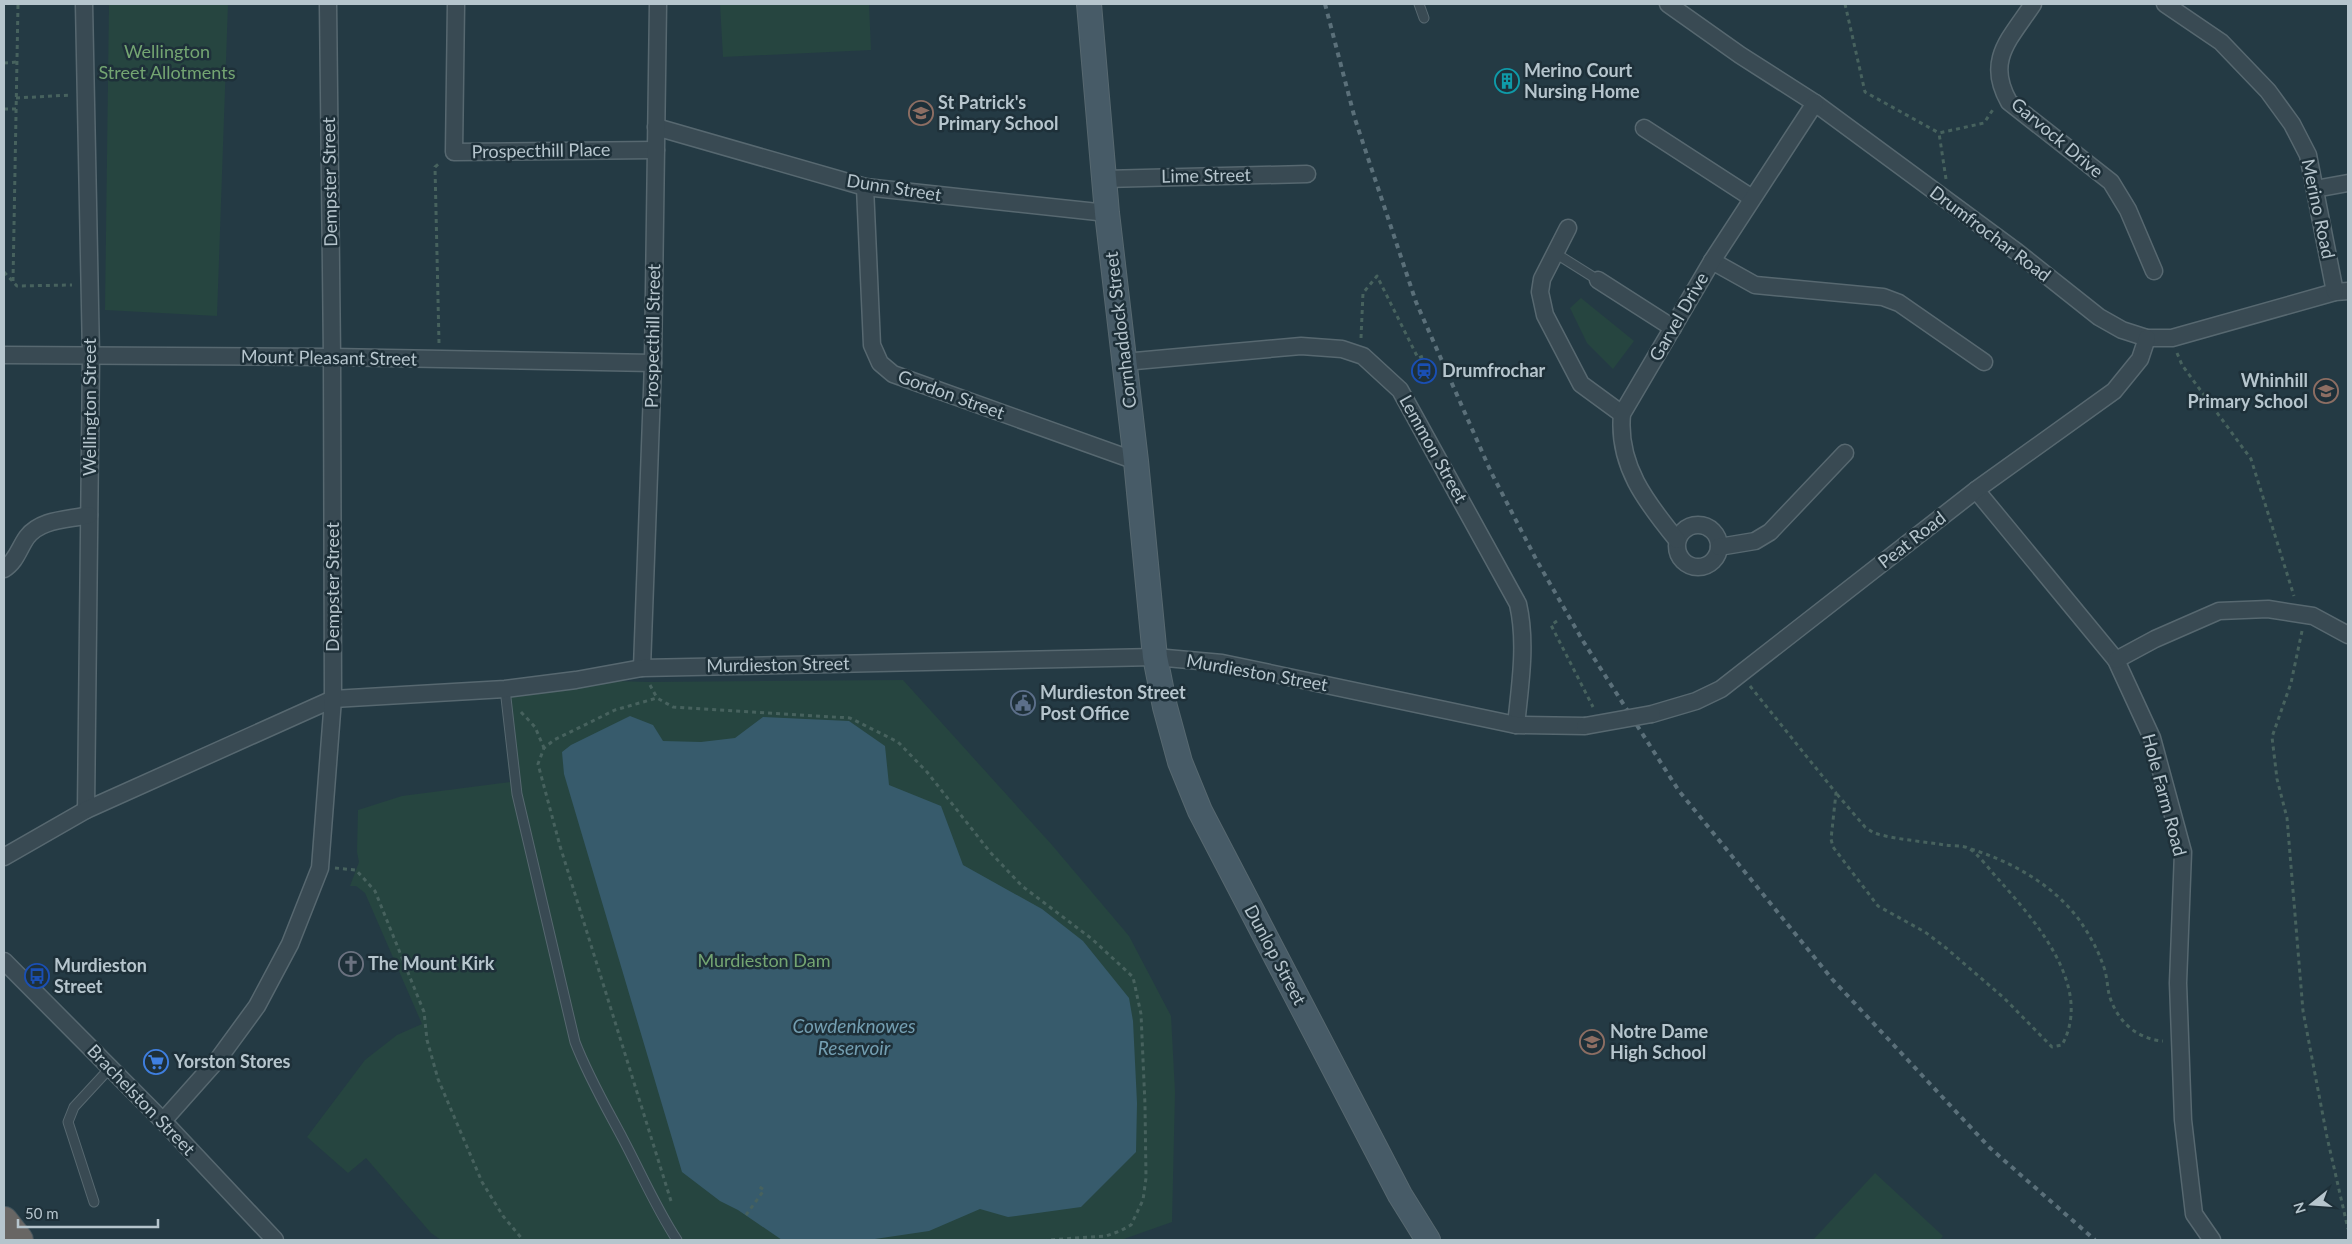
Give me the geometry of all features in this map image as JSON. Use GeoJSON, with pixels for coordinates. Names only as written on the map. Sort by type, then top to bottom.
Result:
{"type":"FeatureCollection","features":[{"type":"Feature","properties":{"kind":"highway"},"geometry":{"type":"LineString","coordinates":[[4,1221],[19,1240]]}},
{"type":"Feature","properties":{"kind":"main road","name":"Cornhaddock Street"},"geometry":{"type":"LineString","coordinates":[[1090,4],[1107,213],[1136,461],[1155,657]]}},
{"type":"Feature","properties":{"kind":"main road","name":"Dunlop Street"},"geometry":{"type":"LineString","coordinates":[[1155,657],[1165,707],[1180,762],[1200,811],[1420,1238]]}},
{"type":"Feature","properties":{"kind":"street","name":"Wellington Street"},"geometry":{"type":"LineString","coordinates":[[84,4],[91,356],[86,810]]}},
{"type":"Feature","properties":{"kind":"street","name":"Dempster Street"},"geometry":{"type":"LineString","coordinates":[[163,1121],[219,1058],[257,1006],[290,944],[320,868],[333,699],[328,4]]}},
{"type":"Feature","properties":{"kind":"street","name":"Prospecthill Place"},"geometry":{"type":"LineString","coordinates":[[456,4],[454,152],[656,150]]}},
{"type":"Feature","properties":{"kind":"street","name":"Prospecthill Street"},"geometry":{"type":"LineString","coordinates":[[642,668],[653,363],[658,4]]}},
{"type":"Feature","properties":{"kind":"street","name":"Drumfrochar Road"},"geometry":{"type":"LineString","coordinates":[[1668,4],[1740,55],[1815,103],[2017,252],[2099,317],[2122,330],[2147,338],[2172,338],[2342,292]]}},
{"type":"Feature","properties":{"kind":"street","name":"Garvock Drive"},"geometry":{"type":"LineString","coordinates":[[2033,4],[2004,48],[1999,65],[2000,86],[2009,102],[2111,182],[2128,210],[2154,270]]}},
{"type":"Feature","properties":{"kind":"street","name":"Merino Road"},"geometry":{"type":"LineString","coordinates":[[2165,4],[2221,42],[2268,91],[2292,124],[2308,155],[2342,292]]}},
{"type":"Feature","properties":{"kind":"street","name":"Garvel Drive"},"geometry":{"type":"LineString","coordinates":[[1677,540],[1634,482],[1623,452],[1620,433],[1622,414],[1712,261],[1815,103]]}},
{"type":"Feature","properties":{"kind":"street","name":"Dunn Street"},"geometry":{"type":"LineString","coordinates":[[656,127],[864,187],[1107,213]]}},
{"type":"Feature","properties":{"kind":"street"},"geometry":{"type":"LineString","coordinates":[[1644,128],[1752,198]]}},
{"type":"Feature","properties":{"kind":"street","name":"Lime Street"},"geometry":{"type":"LineString","coordinates":[[1104,179],[1307,174]]}},
{"type":"Feature","properties":{"kind":"street"},"geometry":{"type":"LineString","coordinates":[[2315,189],[2348,184]]}},
{"type":"Feature","properties":{"kind":"street","name":"Gordon Street"},"geometry":{"type":"LineString","coordinates":[[864,187],[872,345],[880,362],[893,374],[1136,461]]}},
{"type":"Feature","properties":{"kind":"street"},"geometry":{"type":"LineString","coordinates":[[1568,228],[1542,279],[1540,292],[1545,315],[1581,384],[1622,414]]}},
{"type":"Feature","properties":{"kind":"street"},"geometry":{"type":"LineString","coordinates":[[1712,261],[1755,285],[1884,296],[1899,302],[1984,362]]}},
{"type":"Feature","properties":{"kind":"street"},"geometry":{"type":"LineString","coordinates":[[1598,280],[1673,328]]}},
{"type":"Feature","properties":{"kind":"street","name":"Peat Road"},"geometry":{"type":"LineString","coordinates":[[1601,723],[1652,714],[1696,702],[1721,689],[1976,490],[2114,391],[2140,358],[2147,338]]}},
{"type":"Feature","properties":{"kind":"street","name":"Lemmon Street"},"geometry":{"type":"LineString","coordinates":[[1124,362],[1301,346],[1342,349],[1363,356],[1400,390],[1518,604],[1521,615],[1521,671],[1516,725]]}},
{"type":"Feature","properties":{"kind":"street","name":"Mount Pleasant Street"},"geometry":{"type":"LineString","coordinates":[[4,355],[332,357],[653,363]]}},
{"type":"Feature","properties":{"kind":"street"},"geometry":{"type":"LineString","coordinates":[[1719,547],[1755,541],[1770,532],[1845,453]]}},
{"type":"Feature","properties":{"kind":"street","name":"Hole Farm Road"},"geometry":{"type":"LineString","coordinates":[[1976,490],[2116,660],[2152,738],[2182,852],[2178,983],[2183,1120],[2194,1214],[2212,1240]]}},
{"type":"Feature","properties":{"kind":"street"},"geometry":{"type":"LineString","coordinates":[[4,569],[10,566],[27,538],[40,525],[89,515]]}},
{"type":"Feature","properties":{"kind":"street"},"geometry":{"type":"LineString","coordinates":[[1701,525],[1716,535],[1719,547],[1716,558],[1711,563],[1694,568],[1683,562],[1679,557],[1677,540],[1689,526],[1701,525]]}},
{"type":"Feature","properties":{"kind":"street"},"geometry":{"type":"LineString","coordinates":[[2116,660],[2155,639],[2219,611],[2268,609],[2313,616],[2348,635]]}},
{"type":"Feature","properties":{"kind":"street","name":"Murdieston Street"},"geometry":{"type":"LineString","coordinates":[[4,858],[86,810],[333,699],[510,688],[576,680],[642,668],[1155,657],[1222,663],[1516,725],[1584,726],[1601,723]]}},
{"type":"Feature","properties":{"kind":"street","name":"Brachelston Street"},"geometry":{"type":"LineString","coordinates":[[4,961],[163,1121],[276,1240]]}},
{"type":"Feature","properties":{"kind":"lane"},"geometry":{"type":"LineString","coordinates":[[1419,4],[1424,18]]}},
{"type":"Feature","properties":{"kind":"lane"},"geometry":{"type":"LineString","coordinates":[[1555,253],[1598,280]]}},
{"type":"Feature","properties":{"kind":"lane"},"geometry":{"type":"LineString","coordinates":[[510,688],[517,794],[575,1042],[584,1066],[658,1211],[677,1240]]}},
{"type":"Feature","properties":{"kind":"lane"},"geometry":{"type":"LineString","coordinates":[[94,1202],[68,1122],[74,1107],[110,1068]]}},
{"type":"Feature","properties":{"kind":"path"},"geometry":{"type":"LineString","coordinates":[[13,281],[18,4]]}},
{"type":"Feature","properties":{"kind":"path"},"geometry":{"type":"LineString","coordinates":[[1845,4],[1865,92],[1939,132],[1984,124],[2004,93]]}},
{"type":"Feature","properties":{"kind":"path"},"geometry":{"type":"LineString","coordinates":[[4,63],[17,62]]}},
{"type":"Feature","properties":{"kind":"path"},"geometry":{"type":"LineString","coordinates":[[16,98],[86,94]]}},
{"type":"Feature","properties":{"kind":"path"},"geometry":{"type":"LineString","coordinates":[[4,109],[16,109]]}},
{"type":"Feature","properties":{"kind":"path"},"geometry":{"type":"LineString","coordinates":[[1939,132],[1950,204]]}},
{"type":"Feature","properties":{"kind":"path"},"geometry":{"type":"LineString","coordinates":[[435,167],[439,359]]}},
{"type":"Feature","properties":{"kind":"path"},"geometry":{"type":"LineString","coordinates":[[4,272],[17,286],[89,285]]}},
{"type":"Feature","properties":{"kind":"path"},"geometry":{"type":"LineString","coordinates":[[1363,356],[1360,330],[1363,293],[1377,276],[1418,358],[1423,356]]}},
{"type":"Feature","properties":{"kind":"path"},"geometry":{"type":"LineString","coordinates":[[2172,338],[2182,365],[2251,458],[2301,614],[2291,683],[2272,738],[2278,779],[2287,818],[2303,1011],[2327,1136],[2348,1229]]}},
{"type":"Feature","properties":{"kind":"path"},"geometry":{"type":"LineString","coordinates":[[1557,621],[1551,625],[1601,723]]}},
{"type":"Feature","properties":{"kind":"path"},"geometry":{"type":"LineString","coordinates":[[1740,674],[1865,827],[1874,833],[1968,848],[1998,858],[2024,872],[2054,893],[2085,930],[2104,965],[2111,1001],[2124,1022],[2132,1030],[2147,1038],[2180,1042]]}},
{"type":"Feature","properties":{"kind":"path"},"geometry":{"type":"LineString","coordinates":[[510,688],[519,710],[535,727],[544,748]]}},
{"type":"Feature","properties":{"kind":"path"},"geometry":{"type":"LineString","coordinates":[[672,1202],[546,801],[538,764],[544,748],[554,740],[615,710],[657,698],[674,707],[850,718],[898,742],[926,772],[990,852],[1022,886],[1092,939],[1133,977],[1142,1023],[1146,1160],[1143,1200],[1131,1225],[1120,1231],[1106,1236],[1047,1240]]}},
{"type":"Feature","properties":{"kind":"path"},"geometry":{"type":"LineString","coordinates":[[1836,793],[1831,839],[1833,846],[1874,902],[1888,914],[1931,937],[2004,998],[2052,1047],[2059,1047],[2068,1030],[2070,1012],[2068,989],[2060,963],[2036,922],[1968,848]]}},
{"type":"Feature","properties":{"kind":"path"},"geometry":{"type":"LineString","coordinates":[[320,868],[356,870],[375,891],[424,1012],[427,1040],[442,1087],[482,1182],[503,1216],[523,1240]]}},
{"type":"Feature","properties":{"kind":"path"},"geometry":{"type":"LineString","coordinates":[[746,1215],[764,1190],[758,1186]]}},
{"type":"Feature","properties":{"kind":"green space","name":"Wellington Street Allotments"},"geometry":{"type":"Polygon","coordinates":[[[109,4],[228,4],[217,316],[105,310],[109,4]]]}},
{"type":"Feature","properties":{"kind":"green space"},"geometry":{"type":"Polygon","coordinates":[[[720,4],[869,4],[871,50],[723,57],[720,4]]]}},
{"type":"Feature","properties":{"kind":"green space"},"geometry":{"type":"Polygon","coordinates":[[[1581,298],[1634,341],[1613,369],[1587,343],[1570,308],[1581,298]]]}},
{"type":"Feature","properties":{"kind":"green space","name":"Murdieston Dam"},"geometry":{"type":"Polygon","coordinates":[[[576,680],[650,682],[903,680],[1052,845],[1129,936],[1171,1016],[1175,1092],[1172,1222],[1121,1240],[441,1240],[431,1233],[366,1158],[348,1173],[307,1137],[365,1060],[397,1035],[422,1024],[365,893],[356,886],[350,886],[359,862],[357,852],[358,810],[402,796],[510,782],[503,714],[516,687],[576,680]]]}},
{"type":"Feature","properties":{"kind":"green space"},"geometry":{"type":"Polygon","coordinates":[[[1875,1173],[1943,1236],[1940,1240],[1813,1240],[1875,1173]]]}},
{"type":"Feature","properties":{"kind":"water","name":"Cowdenknowes Reservoir"},"geometry":{"type":"Polygon","coordinates":[[[630,716],[653,725],[663,741],[701,742],[735,738],[763,717],[849,721],[885,746],[889,785],[941,806],[963,865],[1042,909],[1083,941],[1129,998],[1133,1021],[1137,1103],[1136,1152],[1081,1207],[1008,1217],[980,1209],[929,1231],[868,1240],[782,1240],[738,1210],[720,1201],[682,1172],[564,774],[562,752],[571,745],[630,716]]]}},
{"type":"Feature","properties":{"kind":"railway"},"geometry":{"type":"LineString","coordinates":[[1325,4],[1355,119],[1416,302],[1491,472],[1537,561],[1583,641],[1679,791],[1832,979],[1990,1148],[2095,1240]]}},
{"type":"Feature","properties":{"kind":"place","name":"Merino Court Nursing Home"},"geometry":{"type":"Point","coordinates":[1507,81]}},
{"type":"Feature","properties":{"kind":"place","name":"St Patrick's Primary School"},"geometry":{"type":"Point","coordinates":[921,113]}},
{"type":"Feature","properties":{"kind":"place","name":"Drumfrochar"},"geometry":{"type":"Point","coordinates":[1424,371]}},
{"type":"Feature","properties":{"kind":"place","name":"Whinhill Primary School"},"geometry":{"type":"Point","coordinates":[2326,391]}},
{"type":"Feature","properties":{"kind":"place","name":"Murdieston Street Post Office"},"geometry":{"type":"Point","coordinates":[1023,703]}},
{"type":"Feature","properties":{"kind":"place","name":"The Mount Kirk"},"geometry":{"type":"Point","coordinates":[351,964]}},
{"type":"Feature","properties":{"kind":"place","name":"Murdieston Street"},"geometry":{"type":"Point","coordinates":[37,976]}},
{"type":"Feature","properties":{"kind":"place","name":"Notre Dame High School"},"geometry":{"type":"Point","coordinates":[1592,1042]}},
{"type":"Feature","properties":{"kind":"place","name":"Yorston Stores"},"geometry":{"type":"Point","coordinates":[156,1062]}}]}
